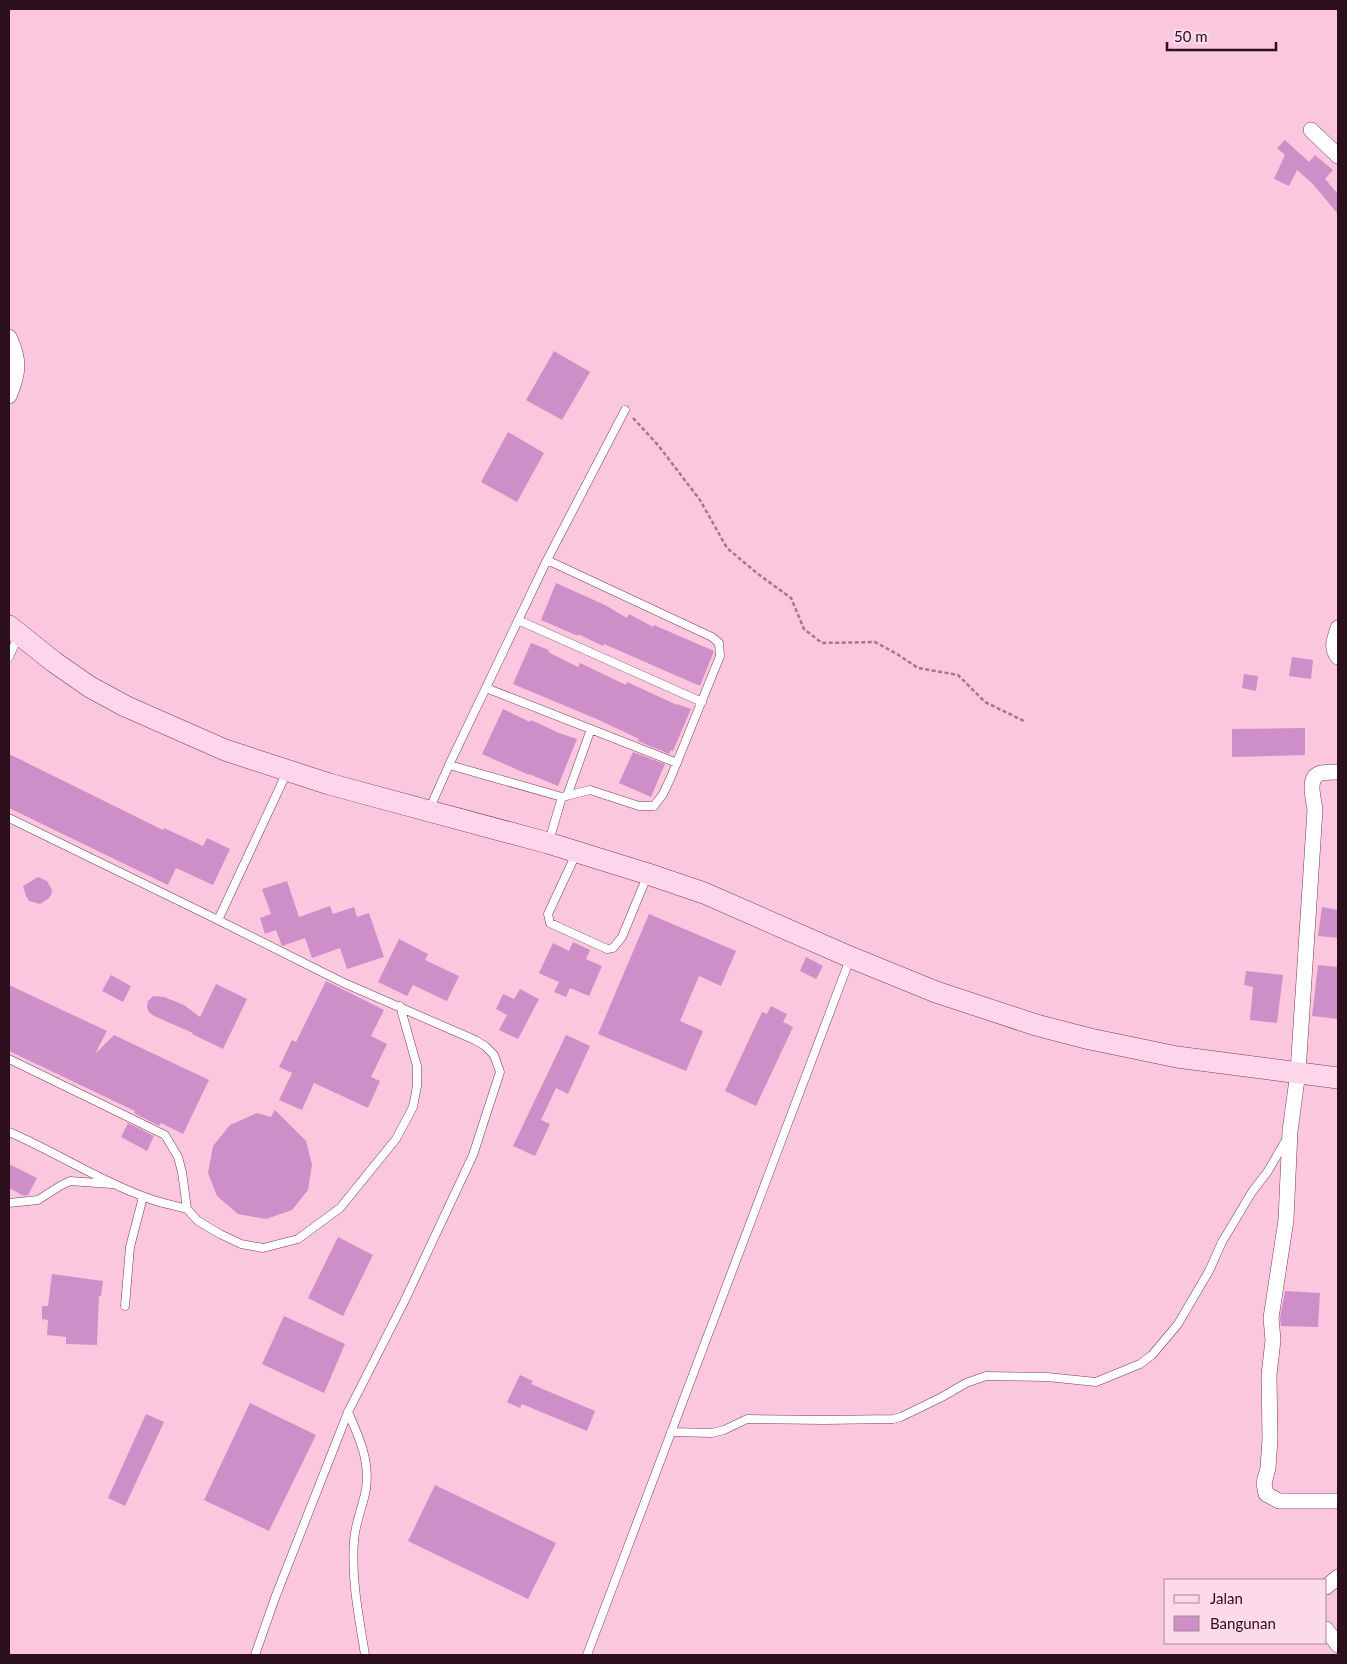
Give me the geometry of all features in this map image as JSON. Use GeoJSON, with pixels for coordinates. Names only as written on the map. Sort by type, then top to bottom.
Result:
{"type":"FeatureCollection","features":[{"type":"Feature","properties":{"kind":"street"},"geometry":{"type":"LineString","coordinates":[[1311,130],[1338,156]]}},
{"type":"Feature","properties":{"kind":"street"},"geometry":{"type":"LineString","coordinates":[[9,337],[16,354],[17,371],[9,396]]}},
{"type":"Feature","properties":{"kind":"street"},"geometry":{"type":"LineString","coordinates":[[1338,628],[1333,645],[1334,652],[1338,657]]}},
{"type":"Feature","properties":{"kind":"street"},"geometry":{"type":"LineString","coordinates":[[14,630],[90,687],[125,706],[226,750],[429,812],[577,852],[704,893],[850,958],[936,992],[1036,1025],[1090,1039],[1177,1057],[1338,1078]]}},
{"type":"Feature","properties":{"kind":"street"},"geometry":{"type":"LineString","coordinates":[[1338,772],[1321,773],[1315,776],[1312,782],[1315,810],[1298,1072],[1290,1131],[1286,1220],[1270,1318],[1273,1340],[1269,1375],[1270,1439],[1268,1468],[1264,1483],[1266,1494],[1279,1501],[1338,1501]]}},
{"type":"Feature","properties":{"kind":"street"},"geometry":{"type":"LineString","coordinates":[[1327,1586],[1338,1577]]}},
{"type":"Feature","properties":{"kind":"street"},"geometry":{"type":"LineString","coordinates":[[1327,1630],[1338,1645]]}},
{"type":"Feature","properties":{"kind":"lane"},"geometry":{"type":"LineString","coordinates":[[429,812],[449,765],[547,560],[625,410]]}},
{"type":"Feature","properties":{"kind":"lane"},"geometry":{"type":"LineString","coordinates":[[449,765],[564,797],[590,790],[639,806],[654,806],[662,794],[720,656],[719,643],[712,637],[547,560]]}},
{"type":"Feature","properties":{"kind":"lane"},"geometry":{"type":"LineString","coordinates":[[518,620],[702,702]]}},
{"type":"Feature","properties":{"kind":"lane"},"geometry":{"type":"LineString","coordinates":[[9,657],[14,630]]}},
{"type":"Feature","properties":{"kind":"lane"},"geometry":{"type":"LineString","coordinates":[[486,688],[676,763]]}},
{"type":"Feature","properties":{"kind":"lane"},"geometry":{"type":"LineString","coordinates":[[548,844],[591,729]]}},
{"type":"Feature","properties":{"kind":"lane"},"geometry":{"type":"LineString","coordinates":[[218,920],[288,770]]}},
{"type":"Feature","properties":{"kind":"lane"},"geometry":{"type":"LineString","coordinates":[[9,818],[344,983],[475,1040],[494,1055],[500,1072],[474,1155],[404,1302],[348,1412],[278,1589],[255,1655]]}},
{"type":"Feature","properties":{"kind":"lane"},"geometry":{"type":"LineString","coordinates":[[577,852],[548,914],[550,923],[607,949],[613,948],[622,937],[648,874]]}},
{"type":"Feature","properties":{"kind":"lane"},"geometry":{"type":"LineString","coordinates":[[587,1655],[850,958]]}},
{"type":"Feature","properties":{"kind":"lane"},"geometry":{"type":"LineString","coordinates":[[9,1059],[165,1135],[178,1157],[187,1208],[198,1221],[241,1244],[263,1248],[298,1239],[340,1208],[396,1139],[413,1107],[418,1086],[417,1066],[400,1006]]}},
{"type":"Feature","properties":{"kind":"lane"},"geometry":{"type":"LineString","coordinates":[[671,1432],[712,1433],[724,1430],[747,1419],[893,1419],[942,1397],[966,1383],[986,1376],[1048,1377],[1096,1382],[1140,1364],[1152,1355],[1178,1324],[1209,1271],[1222,1242],[1252,1192],[1268,1172],[1290,1131]]}},
{"type":"Feature","properties":{"kind":"lane"},"geometry":{"type":"LineString","coordinates":[[9,1132],[143,1197],[187,1208]]}},
{"type":"Feature","properties":{"kind":"lane"},"geometry":{"type":"LineString","coordinates":[[9,1203],[38,1200],[70,1181],[116,1185]]}},
{"type":"Feature","properties":{"kind":"lane"},"geometry":{"type":"LineString","coordinates":[[126,1306],[130,1247],[143,1197]]}},
{"type":"Feature","properties":{"kind":"lane"},"geometry":{"type":"LineString","coordinates":[[348,1412],[362,1443],[367,1464],[366,1488],[354,1539],[354,1578],[365,1655]]}},
{"type":"Feature","properties":{"kind":"path"},"geometry":{"type":"LineString","coordinates":[[625,410],[658,445],[700,500],[727,548],[791,598],[804,629],[810,634],[822,643],[875,642],[918,668],[958,675],[985,702],[1026,722]]}},
{"type":"Feature","properties":{"kind":"building"},"geometry":{"type":"Polygon","coordinates":[[[1285,140],[1309,162],[1315,155],[1333,170],[1325,179],[1338,194],[1338,214],[1312,183],[1297,170],[1289,186],[1274,179],[1285,155],[1277,148],[1285,140]]]}},
{"type":"Feature","properties":{"kind":"building"},"geometry":{"type":"Polygon","coordinates":[[[554,351],[590,372],[562,420],[526,400],[554,351]]]}},
{"type":"Feature","properties":{"kind":"building"},"geometry":{"type":"Polygon","coordinates":[[[508,432],[544,453],[517,502],[481,482],[508,432]]]}},
{"type":"Feature","properties":{"kind":"building"},"geometry":{"type":"Polygon","coordinates":[[[556,583],[605,605],[627,618],[629,614],[653,627],[654,625],[714,651],[700,686],[604,644],[603,646],[541,620],[556,583]]]}},
{"type":"Feature","properties":{"kind":"building"},"geometry":{"type":"Polygon","coordinates":[[[531,643],[549,650],[548,652],[578,667],[580,663],[626,685],[627,682],[677,705],[691,709],[673,751],[671,750],[669,754],[638,741],[639,739],[599,720],[513,684],[531,643]]]}},
{"type":"Feature","properties":{"kind":"building"},"geometry":{"type":"Polygon","coordinates":[[[1292,657],[1313,660],[1311,679],[1289,676],[1292,657]]]}},
{"type":"Feature","properties":{"kind":"building"},"geometry":{"type":"Polygon","coordinates":[[[1244,674],[1258,676],[1256,691],[1242,688],[1244,674]]]}},
{"type":"Feature","properties":{"kind":"building"},"geometry":{"type":"Polygon","coordinates":[[[503,709],[530,722],[531,720],[577,739],[558,786],[482,754],[503,709]]]}},
{"type":"Feature","properties":{"kind":"building"},"geometry":{"type":"Polygon","coordinates":[[[1305,728],[1305,755],[1232,757],[1232,729],[1305,728]]]}},
{"type":"Feature","properties":{"kind":"building"},"geometry":{"type":"Polygon","coordinates":[[[633,752],[665,764],[651,797],[619,783],[633,752]]]}},
{"type":"Feature","properties":{"kind":"building"},"geometry":{"type":"Polygon","coordinates":[[[9,754],[163,830],[164,828],[203,846],[207,838],[230,849],[213,885],[176,868],[168,885],[9,808],[9,754]]]}},
{"type":"Feature","properties":{"kind":"building"},"geometry":{"type":"Polygon","coordinates":[[[38,877],[47,881],[52,890],[48,899],[40,904],[29,901],[23,886],[38,877]]]}},
{"type":"Feature","properties":{"kind":"building"},"geometry":{"type":"Polygon","coordinates":[[[287,881],[299,917],[330,906],[333,914],[354,907],[357,917],[369,913],[384,957],[347,969],[340,948],[312,958],[305,938],[282,946],[276,930],[265,934],[260,918],[271,914],[262,889],[287,881]]]}},
{"type":"Feature","properties":{"kind":"building"},"geometry":{"type":"Polygon","coordinates":[[[1322,907],[1338,910],[1338,938],[1318,936],[1322,907]]]}},
{"type":"Feature","properties":{"kind":"building"},"geometry":{"type":"Polygon","coordinates":[[[649,914],[736,951],[721,986],[699,976],[680,1021],[703,1031],[686,1071],[598,1034],[649,914]]]}},
{"type":"Feature","properties":{"kind":"building"},"geometry":{"type":"Polygon","coordinates":[[[399,939],[428,954],[425,960],[459,976],[447,1001],[413,985],[407,996],[378,982],[399,939]]]}},
{"type":"Feature","properties":{"kind":"building"},"geometry":{"type":"Polygon","coordinates":[[[573,942],[590,950],[586,959],[602,966],[589,996],[570,988],[566,997],[554,992],[559,982],[539,973],[553,943],[569,951],[573,942]]]}},
{"type":"Feature","properties":{"kind":"building"},"geometry":{"type":"Polygon","coordinates":[[[806,957],[823,966],[816,979],[800,971],[806,957]]]}},
{"type":"Feature","properties":{"kind":"building"},"geometry":{"type":"Polygon","coordinates":[[[1318,965],[1338,967],[1338,1019],[1312,1016],[1318,965]]]}},
{"type":"Feature","properties":{"kind":"building"},"geometry":{"type":"Polygon","coordinates":[[[1246,971],[1283,975],[1277,1023],[1250,1020],[1253,987],[1244,985],[1246,971]]]}},
{"type":"Feature","properties":{"kind":"building"},"geometry":{"type":"Polygon","coordinates":[[[111,975],[131,986],[123,1002],[102,991],[111,975]]]}},
{"type":"Feature","properties":{"kind":"building"},"geometry":{"type":"Polygon","coordinates":[[[326,981],[384,1010],[371,1036],[387,1044],[371,1077],[380,1081],[368,1108],[314,1083],[302,1110],[279,1100],[292,1073],[279,1067],[292,1040],[296,1042],[326,981]]]}},
{"type":"Feature","properties":{"kind":"building"},"geometry":{"type":"Polygon","coordinates":[[[216,984],[247,999],[223,1049],[154,1016],[147,1007],[148,1001],[153,996],[164,997],[184,1005],[200,1017],[216,984]]]}},
{"type":"Feature","properties":{"kind":"building"},"geometry":{"type":"Polygon","coordinates":[[[9,985],[107,1031],[95,1054],[114,1035],[209,1080],[183,1134],[161,1123],[159,1126],[134,1113],[135,1111],[9,1051],[9,985]]]}},
{"type":"Feature","properties":{"kind":"building"},"geometry":{"type":"Polygon","coordinates":[[[520,989],[539,999],[518,1039],[499,1030],[507,1015],[496,1009],[503,994],[514,999],[520,989]]]}},
{"type":"Feature","properties":{"kind":"building"},"geometry":{"type":"Polygon","coordinates":[[[771,1006],[787,1014],[783,1022],[793,1027],[756,1106],[725,1091],[762,1012],[767,1014],[771,1006]]]}},
{"type":"Feature","properties":{"kind":"building"},"geometry":{"type":"Polygon","coordinates":[[[566,1035],[590,1046],[568,1094],[556,1088],[541,1120],[550,1124],[535,1156],[513,1146],[566,1035]]]}},
{"type":"Feature","properties":{"kind":"building"},"geometry":{"type":"Polygon","coordinates":[[[275,1110],[306,1141],[312,1165],[308,1190],[292,1210],[266,1219],[238,1214],[217,1196],[208,1173],[213,1146],[230,1125],[257,1113],[271,1117],[275,1110]]]}},
{"type":"Feature","properties":{"kind":"building"},"geometry":{"type":"Polygon","coordinates":[[[128,1123],[154,1136],[147,1151],[121,1137],[128,1123]]]}},
{"type":"Feature","properties":{"kind":"building"},"geometry":{"type":"Polygon","coordinates":[[[9,1164],[37,1178],[28,1195],[24,1196],[9,1188],[9,1164]]]}},
{"type":"Feature","properties":{"kind":"building"},"geometry":{"type":"Polygon","coordinates":[[[338,1237],[373,1255],[343,1316],[308,1298],[338,1237]]]}},
{"type":"Feature","properties":{"kind":"building"},"geometry":{"type":"Polygon","coordinates":[[[52,1274],[103,1281],[101,1296],[99,1296],[97,1345],[66,1344],[66,1337],[47,1335],[48,1320],[42,1319],[42,1306],[48,1306],[52,1274]]]}},
{"type":"Feature","properties":{"kind":"building"},"geometry":{"type":"Polygon","coordinates":[[[1285,1291],[1320,1293],[1318,1327],[1281,1326],[1280,1318],[1285,1291]]]}},
{"type":"Feature","properties":{"kind":"building"},"geometry":{"type":"Polygon","coordinates":[[[284,1316],[345,1344],[324,1393],[262,1364],[284,1316]]]}},
{"type":"Feature","properties":{"kind":"building"},"geometry":{"type":"Polygon","coordinates":[[[520,1375],[533,1381],[531,1384],[595,1411],[587,1431],[522,1404],[520,1408],[507,1402],[520,1375]]]}},
{"type":"Feature","properties":{"kind":"building"},"geometry":{"type":"Polygon","coordinates":[[[250,1403],[316,1435],[269,1531],[204,1500],[250,1403]]]}},
{"type":"Feature","properties":{"kind":"building"},"geometry":{"type":"Polygon","coordinates":[[[146,1414],[164,1422],[125,1506],[108,1498],[146,1414]]]}},
{"type":"Feature","properties":{"kind":"building"},"geometry":{"type":"Polygon","coordinates":[[[435,1485],[556,1543],[528,1599],[408,1541],[435,1485]]]}}]}
